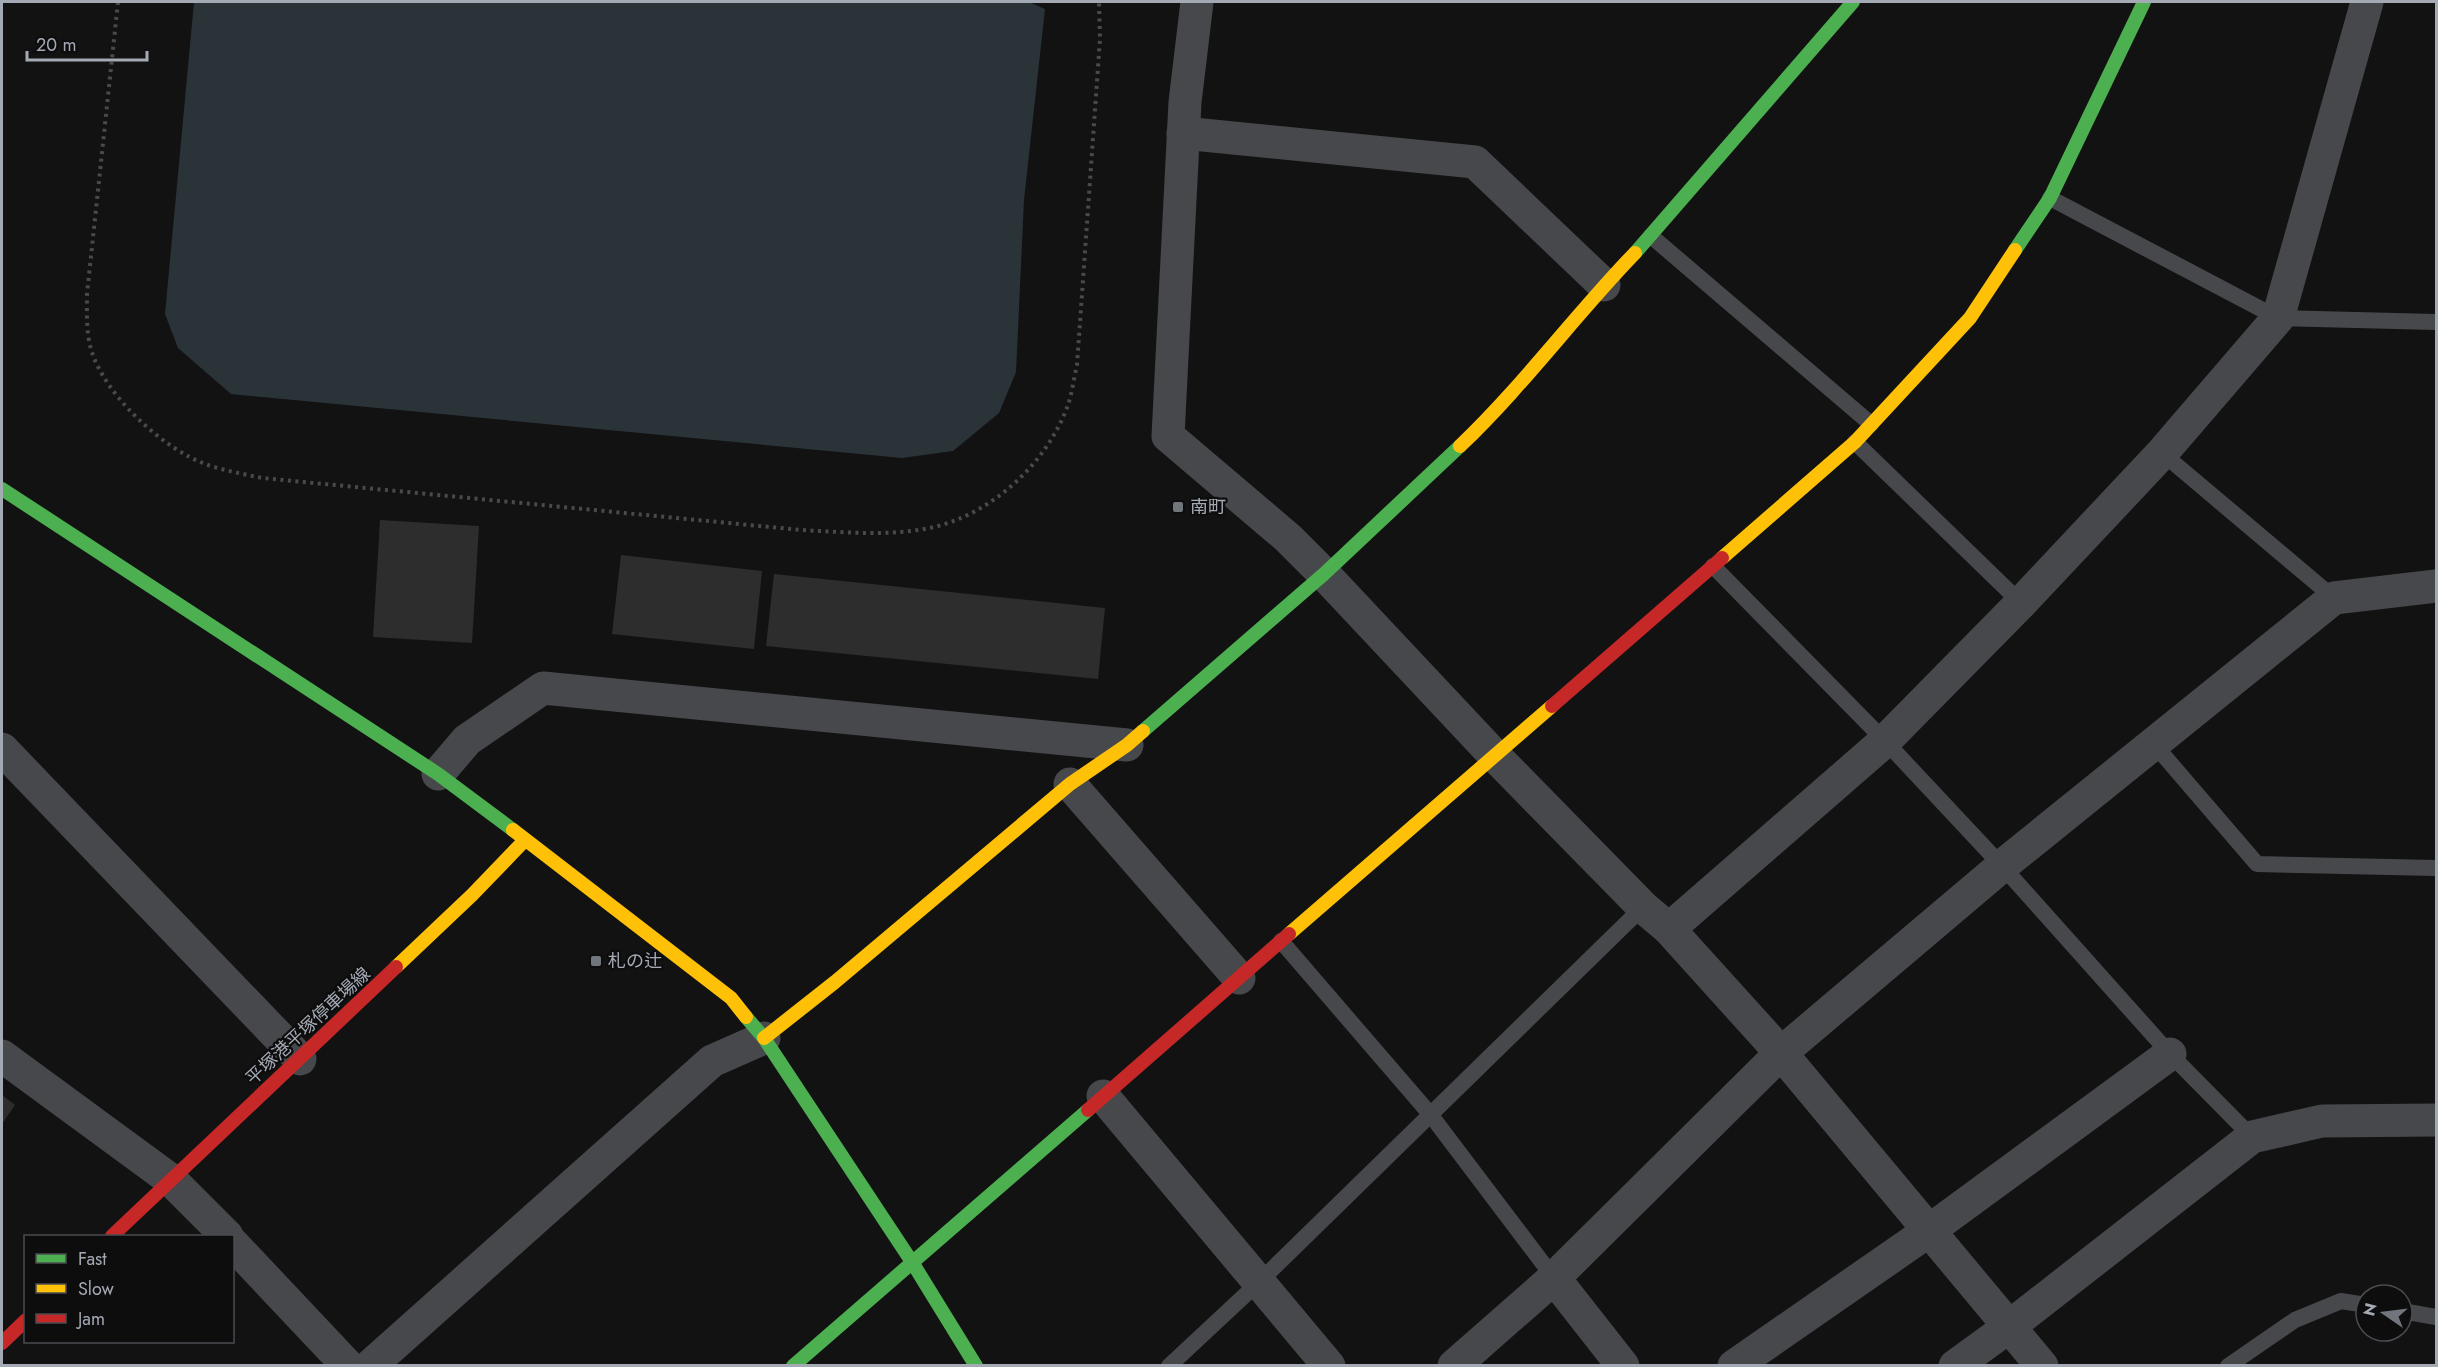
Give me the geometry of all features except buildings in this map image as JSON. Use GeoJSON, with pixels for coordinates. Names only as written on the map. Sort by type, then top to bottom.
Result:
{"type":"FeatureCollection","features":[{"type":"Feature","properties":{"kind":"street"},"geometry":{"type":"LineString","coordinates":[[1197,2],[1183,133],[1168,436],[1288,538],[1494,755],[1643,907],[1669,930],[1781,1053],[2042,1365]]}},
{"type":"Feature","properties":{"kind":"street"},"geometry":{"type":"LineString","coordinates":[[370,1365],[712,1061],[764,1038],[835,982],[1070,784],[1127,745],[1324,574],[1486,421],[1604,285],[1651,236],[1853,2]]}},
{"type":"Feature","properties":{"kind":"street"},"geometry":{"type":"LineString","coordinates":[[793,1365],[1855,442],[1970,318],[2049,198],[2144,2]]}},
{"type":"Feature","properties":{"kind":"street"},"geometry":{"type":"LineString","coordinates":[[1669,930],[1886,741],[2021,603],[2162,453],[2278,318],[2367,2]]}},
{"type":"Feature","properties":{"kind":"street"},"geometry":{"type":"LineString","coordinates":[[1183,133],[1475,162],[1604,285]]}},
{"type":"Feature","properties":{"kind":"street"},"geometry":{"type":"LineString","coordinates":[[2,489],[438,774],[581,880],[731,998],[764,1038],[912,1262],[976,1365]]}},
{"type":"Feature","properties":{"kind":"street"},"geometry":{"type":"LineString","coordinates":[[1454,1365],[1554,1278],[1781,1053],[2002,866],[2334,598],[2436,586]]}},
{"type":"Feature","properties":{"kind":"street"},"geometry":{"type":"LineString","coordinates":[[438,774],[467,740],[543,688],[1127,745]]}},
{"type":"Feature","properties":{"kind":"street"},"geometry":{"type":"LineString","coordinates":[[2,749],[300,1059]]}},
{"type":"Feature","properties":{"kind":"street"},"geometry":{"type":"LineString","coordinates":[[1070,784],[1239,978]]}},
{"type":"Feature","properties":{"kind":"street","name":"平塚港平塚停車場線"},"geometry":{"type":"LineString","coordinates":[[113,1235],[472,896],[525,840]]}},
{"type":"Feature","properties":{"kind":"street"},"geometry":{"type":"LineString","coordinates":[[1734,1365],[1930,1230],[2170,1054]]}},
{"type":"Feature","properties":{"kind":"street"},"geometry":{"type":"LineString","coordinates":[[2,1056],[171,1180],[226,1235]]}},
{"type":"Feature","properties":{"kind":"street"},"geometry":{"type":"LineString","coordinates":[[1103,1096],[1329,1365]]}},
{"type":"Feature","properties":{"kind":"street"},"geometry":{"type":"LineString","coordinates":[[1955,1365],[2010,1326],[2252,1137],[2322,1121],[2436,1120]]}},
{"type":"Feature","properties":{"kind":"street"},"geometry":{"type":"LineString","coordinates":[[234,1245],[348,1365]]}},
{"type":"Feature","properties":{"kind":"street"},"geometry":{"type":"LineString","coordinates":[[1554,1278],[1623,1365]]}},
{"type":"Feature","properties":{"kind":"street"},"geometry":{"type":"LineString","coordinates":[[2,1343],[24,1322]]}},
{"type":"Feature","properties":{"kind":"lane"},"geometry":{"type":"LineString","coordinates":[[2049,198],[2278,318],[2436,322]]}},
{"type":"Feature","properties":{"kind":"lane"},"geometry":{"type":"LineString","coordinates":[[1651,236],[1871,424]]}},
{"type":"Feature","properties":{"kind":"lane"},"geometry":{"type":"LineString","coordinates":[[1855,442],[2021,603]]}},
{"type":"Feature","properties":{"kind":"lane"},"geometry":{"type":"LineString","coordinates":[[2162,453],[2334,598]]}},
{"type":"Feature","properties":{"kind":"lane"},"geometry":{"type":"LineString","coordinates":[[1713,566],[1886,741],[2002,866],[2170,1054],[2252,1137]]}},
{"type":"Feature","properties":{"kind":"lane"},"geometry":{"type":"LineString","coordinates":[[2154,743],[2257,864],[2436,868]]}},
{"type":"Feature","properties":{"kind":"lane"},"geometry":{"type":"LineString","coordinates":[[1169,1365],[1258,1283],[1643,907]]}},
{"type":"Feature","properties":{"kind":"lane"},"geometry":{"type":"LineString","coordinates":[[1281,941],[1430,1114],[1554,1278]]}},
{"type":"Feature","properties":{"kind":"lane"},"geometry":{"type":"LineString","coordinates":[[2228,1365],[2295,1320],[2341,1301],[2354,1303]]}},
{"type":"Feature","properties":{"kind":"lane"},"geometry":{"type":"LineString","coordinates":[[2414,1313],[2436,1317]]}},
{"type":"Feature","properties":{"kind":"path"},"geometry":{"type":"LineString","coordinates":[[118,2],[87,294],[87,331],[99,370],[139,421],[160,438],[207,465],[262,478],[801,530],[867,534],[934,527],[964,517],[994,499],[1025,474],[1048,445],[1068,405],[1077,365],[1100,39],[1099,2]]}},
{"type":"Feature","properties":{"kind":"shaded area"},"geometry":{"type":"Polygon","coordinates":[[[194,2],[1029,2],[1045,9],[1024,200],[1016,372],[999,413],[953,451],[902,458],[231,394],[178,348],[165,314],[194,2]]]}},
{"type":"Feature","properties":{"kind":"traffic: fast"},"geometry":{"type":"LineString","coordinates":[[1635,253],[1853,2]]}},
{"type":"Feature","properties":{"kind":"traffic: fast"},"geometry":{"type":"LineString","coordinates":[[2015,250],[2050,198],[2144,2]]}},
{"type":"Feature","properties":{"kind":"traffic: fast"},"geometry":{"type":"LineString","coordinates":[[1143,731],[1324,574],[1460,446]]}},
{"type":"Feature","properties":{"kind":"traffic: fast"},"geometry":{"type":"LineString","coordinates":[[2,489],[438,774],[513,830]]}},
{"type":"Feature","properties":{"kind":"traffic: fast"},"geometry":{"type":"LineString","coordinates":[[746,1017],[764,1038],[912,1262],[976,1366]]}},
{"type":"Feature","properties":{"kind":"traffic: fast"},"geometry":{"type":"LineString","coordinates":[[793,1366],[1088,1110]]}},
{"type":"Feature","properties":{"kind":"traffic: slow"},"geometry":{"type":"LineString","coordinates":[[1722,558],[1855,442],[1970,318],[2015,250]]}},
{"type":"Feature","properties":{"kind":"traffic: slow"},"geometry":{"type":"LineString","coordinates":[[1460,446],[1635,253]]}},
{"type":"Feature","properties":{"kind":"traffic: slow"},"geometry":{"type":"LineString","coordinates":[[1289,934],[1552,706]]}},
{"type":"Feature","properties":{"kind":"traffic: slow"},"geometry":{"type":"LineString","coordinates":[[764,1038],[835,982],[1070,784],[1127,745],[1143,731]]}},
{"type":"Feature","properties":{"kind":"traffic: slow"},"geometry":{"type":"LineString","coordinates":[[513,830],[731,998],[746,1017]]}},
{"type":"Feature","properties":{"kind":"traffic: slow"},"geometry":{"type":"LineString","coordinates":[[396,967],[472,895],[525,840]]}},
{"type":"Feature","properties":{"kind":"traffic: jam"},"geometry":{"type":"LineString","coordinates":[[1552,706],[1722,558]]}},
{"type":"Feature","properties":{"kind":"traffic: jam"},"geometry":{"type":"LineString","coordinates":[[1088,1110],[1289,934]]}},
{"type":"Feature","properties":{"kind":"traffic: jam"},"geometry":{"type":"LineString","coordinates":[[113,1235],[396,967]]}},
{"type":"Feature","properties":{"kind":"traffic: jam"},"geometry":{"type":"LineString","coordinates":[[2,1343],[24,1322]]}},
{"type":"Feature","properties":{"kind":"place","name":"南町"},"geometry":{"type":"Point","coordinates":[1178,507]}},
{"type":"Feature","properties":{"kind":"place","name":"札の辻"},"geometry":{"type":"Point","coordinates":[596,961]}}]}
